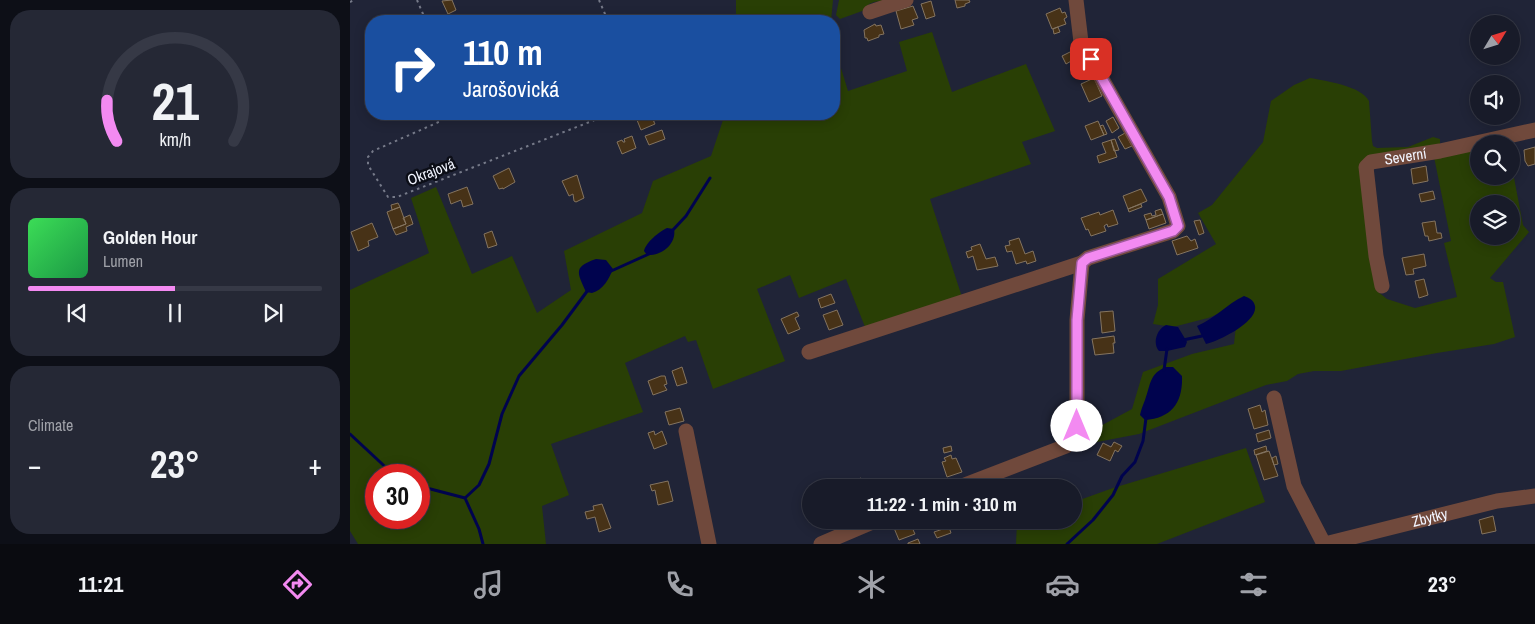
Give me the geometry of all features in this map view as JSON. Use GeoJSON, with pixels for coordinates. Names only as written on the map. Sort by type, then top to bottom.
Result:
{"type":"FeatureCollection","features":[{"type":"Feature","properties":{"kind":"street"},"geometry":{"type":"LineString","coordinates":[[870,12],[906,0]]}},
{"type":"Feature","properties":{"kind":"street"},"geometry":{"type":"LineString","coordinates":[[809,352],[1082,263],[1088,258],[1173,231],[1178,226],[1169,197],[1081,42],[1076,0]]}},
{"type":"Feature","properties":{"kind":"street","name":"Severní"},"geometry":{"type":"LineString","coordinates":[[1382,286],[1376,256],[1366,167],[1371,162],[1440,151],[1535,130]]}},
{"type":"Feature","properties":{"kind":"street"},"geometry":{"type":"LineString","coordinates":[[980,479],[1066,446],[1077,426],[1077,320],[1082,263]]}},
{"type":"Feature","properties":{"kind":"street"},"geometry":{"type":"LineString","coordinates":[[1274,398],[1294,486],[1325,544]]}},
{"type":"Feature","properties":{"kind":"street"},"geometry":{"type":"LineString","coordinates":[[686,431],[709,544]]}},
{"type":"Feature","properties":{"kind":"street","name":"Zbytky"},"geometry":{"type":"LineString","coordinates":[[1325,544],[1497,502],[1535,496]]}},
{"type":"Feature","properties":{"kind":"street"},"geometry":{"type":"LineString","coordinates":[[822,544],[856,529]]}},
{"type":"Feature","properties":{"kind":"path"},"geometry":{"type":"LineString","coordinates":[[350,2],[354,0]]}},
{"type":"Feature","properties":{"kind":"path"},"geometry":{"type":"LineString","coordinates":[[417,0],[423,15]]}},
{"type":"Feature","properties":{"kind":"path"},"geometry":{"type":"LineString","coordinates":[[599,0],[605,15]]}},
{"type":"Feature","properties":{"kind":"path","name":"Okrajová"},"geometry":{"type":"LineString","coordinates":[[441,120],[373,151],[368,157],[368,164],[388,197],[397,197],[595,120]]}},
{"type":"Feature","properties":{"kind":"green space"},"geometry":{"type":"Polygon","coordinates":[[[736,0],[833,0],[832,15],[736,15],[736,0]]]}},
{"type":"Feature","properties":{"kind":"green space"},"geometry":{"type":"Polygon","coordinates":[[[839,0],[887,0],[869,4],[865,10],[840,19],[840,15],[836,15],[839,0]]]}},
{"type":"Feature","properties":{"kind":"green space"},"geometry":{"type":"Polygon","coordinates":[[[932,32],[952,92],[1026,64],[1055,131],[1022,142],[1031,164],[930,199],[963,300],[867,332],[846,279],[799,298],[790,275],[757,289],[785,361],[713,389],[696,340],[688,342],[685,336],[625,363],[643,412],[551,444],[569,495],[542,506],[546,544],[358,544],[350,531],[350,290],[429,253],[411,198],[436,187],[472,274],[512,256],[537,313],[571,290],[564,251],[642,213],[653,181],[711,156],[723,120],[840,120],[840,65],[848,91],[907,71],[899,42],[932,32]]]}},
{"type":"Feature","properties":{"kind":"green space"},"geometry":{"type":"Polygon","coordinates":[[[1310,78],[1325,81],[1359,91],[1369,101],[1372,141],[1373,146],[1377,148],[1408,147],[1433,137],[1440,139],[1440,147],[1470,141],[1470,185],[1515,185],[1517,195],[1470,195],[1470,245],[1518,245],[1490,278],[1496,282],[1503,282],[1515,337],[1494,344],[1341,371],[1314,371],[1298,374],[1287,381],[1266,385],[1139,434],[1076,446],[1082,436],[1132,409],[1143,372],[1192,354],[1234,344],[1238,306],[1208,318],[1173,327],[1153,324],[1158,305],[1158,279],[1216,244],[1198,213],[1212,205],[1263,142],[1271,101],[1294,85],[1310,78]],[[1433,152],[1365,158],[1377,291],[1387,299],[1415,308],[1457,297],[1444,243],[1451,241],[1433,152]]]}},
{"type":"Feature","properties":{"kind":"green space"},"geometry":{"type":"Polygon","coordinates":[[[1520,209],[1523,225],[1529,232],[1520,243],[1520,209]]]}},
{"type":"Feature","properties":{"kind":"green space"},"geometry":{"type":"Polygon","coordinates":[[[1246,448],[1265,502],[1157,544],[1016,544],[1017,529],[1082,529],[1082,499],[1246,448]]]}},
{"type":"Feature","properties":{"kind":"shaded area"},"geometry":{"type":"Polygon","coordinates":[[[667,228],[674,229],[673,240],[662,251],[647,255],[644,251],[647,244],[667,228]]]}},
{"type":"Feature","properties":{"kind":"shaded area"},"geometry":{"type":"Polygon","coordinates":[[[596,259],[606,260],[613,269],[602,287],[596,292],[586,292],[579,271],[583,265],[596,259]]]}},
{"type":"Feature","properties":{"kind":"shaded area"},"geometry":{"type":"Polygon","coordinates":[[[1244,296],[1251,300],[1255,306],[1250,318],[1228,335],[1206,344],[1197,326],[1244,296]]]}},
{"type":"Feature","properties":{"kind":"shaded area"},"geometry":{"type":"Polygon","coordinates":[[[1166,325],[1178,327],[1187,342],[1185,347],[1159,351],[1156,344],[1156,336],[1166,325]]]}},
{"type":"Feature","properties":{"kind":"shaded area"},"geometry":{"type":"Polygon","coordinates":[[[1166,367],[1173,367],[1182,376],[1178,401],[1169,412],[1154,419],[1145,420],[1140,415],[1151,380],[1156,373],[1166,367]]]}},
{"type":"Feature","properties":{"kind":"building"},"geometry":{"type":"Polygon","coordinates":[[[452,0],[456,10],[448,14],[442,1],[452,0]]]}},
{"type":"Feature","properties":{"kind":"building"},"geometry":{"type":"Polygon","coordinates":[[[955,0],[969,0],[970,2],[965,4],[965,6],[957,8],[955,0]]]}},
{"type":"Feature","properties":{"kind":"building"},"geometry":{"type":"Polygon","coordinates":[[[931,1],[935,16],[926,19],[921,4],[931,1]]]}},
{"type":"Feature","properties":{"kind":"building"},"geometry":{"type":"Polygon","coordinates":[[[913,6],[918,18],[912,20],[914,25],[901,29],[896,11],[913,6]]]}},
{"type":"Feature","properties":{"kind":"building"},"geometry":{"type":"Polygon","coordinates":[[[1060,8],[1067,17],[1064,19],[1066,24],[1052,29],[1046,14],[1060,8]]]}},
{"type":"Feature","properties":{"kind":"building"},"geometry":{"type":"Polygon","coordinates":[[[875,24],[876,26],[881,25],[884,34],[868,41],[865,38],[864,30],[875,24]]]}},
{"type":"Feature","properties":{"kind":"building"},"geometry":{"type":"Polygon","coordinates":[[[1058,27],[1060,32],[1054,34],[1053,29],[1058,27]]]}},
{"type":"Feature","properties":{"kind":"building"},"geometry":{"type":"Polygon","coordinates":[[[1078,48],[1088,67],[1079,72],[1073,60],[1066,64],[1062,56],[1078,48]]]}},
{"type":"Feature","properties":{"kind":"building"},"geometry":{"type":"Polygon","coordinates":[[[1094,78],[1102,96],[1089,102],[1081,84],[1094,78]]]}},
{"type":"Feature","properties":{"kind":"building"},"geometry":{"type":"Polygon","coordinates":[[[1113,117],[1119,128],[1112,133],[1106,121],[1113,117]]]}},
{"type":"Feature","properties":{"kind":"building"},"geometry":{"type":"Polygon","coordinates":[[[637,120],[653,120],[655,124],[641,130],[637,120]]]}},
{"type":"Feature","properties":{"kind":"building"},"geometry":{"type":"Polygon","coordinates":[[[1098,121],[1104,135],[1091,140],[1085,126],[1098,121]]]}},
{"type":"Feature","properties":{"kind":"building"},"geometry":{"type":"Polygon","coordinates":[[[1103,125],[1107,134],[1104,135],[1100,126],[1103,125]]]}},
{"type":"Feature","properties":{"kind":"building"},"geometry":{"type":"Polygon","coordinates":[[[662,130],[665,139],[649,145],[645,136],[662,130]]]}},
{"type":"Feature","properties":{"kind":"building"},"geometry":{"type":"Polygon","coordinates":[[[1125,133],[1132,146],[1125,149],[1118,137],[1125,133]]]}},
{"type":"Feature","properties":{"kind":"building"},"geometry":{"type":"Polygon","coordinates":[[[632,136],[636,148],[622,154],[617,142],[622,140],[625,142],[624,139],[632,136]]]}},
{"type":"Feature","properties":{"kind":"building"},"geometry":{"type":"Polygon","coordinates":[[[1115,139],[1119,150],[1114,151],[1111,140],[1115,139]]]}},
{"type":"Feature","properties":{"kind":"building"},"geometry":{"type":"Polygon","coordinates":[[[1111,140],[1117,157],[1099,163],[1097,156],[1106,153],[1102,143],[1111,140]]]}},
{"type":"Feature","properties":{"kind":"building"},"geometry":{"type":"Polygon","coordinates":[[[1535,147],[1535,164],[1528,166],[1525,161],[1524,150],[1535,147]]]}},
{"type":"Feature","properties":{"kind":"building"},"geometry":{"type":"Polygon","coordinates":[[[1426,166],[1428,181],[1413,184],[1411,169],[1426,166]]]}},
{"type":"Feature","properties":{"kind":"building"},"geometry":{"type":"Polygon","coordinates":[[[509,168],[515,182],[503,189],[499,189],[493,176],[509,168]]]}},
{"type":"Feature","properties":{"kind":"building"},"geometry":{"type":"Polygon","coordinates":[[[577,175],[584,198],[576,202],[574,201],[573,194],[569,196],[562,181],[577,175]]]}},
{"type":"Feature","properties":{"kind":"building"},"geometry":{"type":"Polygon","coordinates":[[[467,187],[473,204],[463,207],[461,200],[451,204],[448,194],[467,187]]]}},
{"type":"Feature","properties":{"kind":"building"},"geometry":{"type":"Polygon","coordinates":[[[1141,189],[1147,201],[1128,209],[1123,196],[1141,189]]]}},
{"type":"Feature","properties":{"kind":"building"},"geometry":{"type":"Polygon","coordinates":[[[1433,191],[1435,199],[1421,202],[1419,194],[1433,191]]]}},
{"type":"Feature","properties":{"kind":"building"},"geometry":{"type":"Polygon","coordinates":[[[398,203],[400,207],[392,210],[391,205],[398,203]]]}},
{"type":"Feature","properties":{"kind":"building"},"geometry":{"type":"Polygon","coordinates":[[[1141,204],[1142,207],[1129,212],[1128,209],[1141,204]]]}},
{"type":"Feature","properties":{"kind":"building"},"geometry":{"type":"Polygon","coordinates":[[[400,207],[406,224],[393,229],[387,212],[400,207]]]}},
{"type":"Feature","properties":{"kind":"building"},"geometry":{"type":"Polygon","coordinates":[[[1161,209],[1163,214],[1146,220],[1144,215],[1151,213],[1152,216],[1156,215],[1155,211],[1161,209]]]}},
{"type":"Feature","properties":{"kind":"building"},"geometry":{"type":"Polygon","coordinates":[[[1113,210],[1118,224],[1108,227],[1107,224],[1104,226],[1106,231],[1091,236],[1081,218],[1099,212],[1100,215],[1113,210]]]}},
{"type":"Feature","properties":{"kind":"building"},"geometry":{"type":"Polygon","coordinates":[[[1163,214],[1166,223],[1149,229],[1146,220],[1163,214]]]}},
{"type":"Feature","properties":{"kind":"building"},"geometry":{"type":"Polygon","coordinates":[[[410,215],[413,224],[406,227],[407,231],[396,235],[393,229],[406,224],[403,218],[410,215]]]}},
{"type":"Feature","properties":{"kind":"building"},"geometry":{"type":"Polygon","coordinates":[[[1200,220],[1204,233],[1199,235],[1194,221],[1200,220]]]}},
{"type":"Feature","properties":{"kind":"building"},"geometry":{"type":"Polygon","coordinates":[[[1435,221],[1437,233],[1441,233],[1442,238],[1429,241],[1428,236],[1425,236],[1422,223],[1435,221]]]}},
{"type":"Feature","properties":{"kind":"building"},"geometry":{"type":"Polygon","coordinates":[[[372,223],[378,237],[368,241],[369,246],[358,251],[351,232],[372,223]]]}},
{"type":"Feature","properties":{"kind":"building"},"geometry":{"type":"Polygon","coordinates":[[[492,231],[497,245],[488,248],[484,234],[492,231]]]}},
{"type":"Feature","properties":{"kind":"building"},"geometry":{"type":"Polygon","coordinates":[[[1187,236],[1191,241],[1195,239],[1198,248],[1177,255],[1172,241],[1187,236]]]}},
{"type":"Feature","properties":{"kind":"building"},"geometry":{"type":"Polygon","coordinates":[[[1019,238],[1025,254],[1033,251],[1036,261],[1027,264],[1026,261],[1016,264],[1012,251],[1007,252],[1005,246],[1010,245],[1009,241],[1019,238]]]}},
{"type":"Feature","properties":{"kind":"building"},"geometry":{"type":"Polygon","coordinates":[[[980,244],[986,259],[995,257],[998,266],[977,270],[973,256],[968,258],[966,252],[972,250],[971,247],[980,244]]]}},
{"type":"Feature","properties":{"kind":"building"},"geometry":{"type":"Polygon","coordinates":[[[1424,254],[1426,266],[1413,269],[1414,274],[1406,275],[1402,258],[1424,254]]]}},
{"type":"Feature","properties":{"kind":"building"},"geometry":{"type":"Polygon","coordinates":[[[1424,279],[1428,295],[1419,298],[1415,281],[1424,279]]]}},
{"type":"Feature","properties":{"kind":"building"},"geometry":{"type":"Polygon","coordinates":[[[831,294],[835,303],[821,308],[818,299],[831,294]]]}},
{"type":"Feature","properties":{"kind":"building"},"geometry":{"type":"Polygon","coordinates":[[[837,310],[843,325],[829,330],[823,315],[837,310]]]}},
{"type":"Feature","properties":{"kind":"building"},"geometry":{"type":"Polygon","coordinates":[[[1113,311],[1115,331],[1102,333],[1100,312],[1113,311]]]}},
{"type":"Feature","properties":{"kind":"building"},"geometry":{"type":"Polygon","coordinates":[[[797,312],[799,316],[795,318],[800,329],[788,334],[781,319],[797,312]]]}},
{"type":"Feature","properties":{"kind":"building"},"geometry":{"type":"Polygon","coordinates":[[[1114,336],[1114,353],[1095,355],[1092,339],[1114,336]]]}},
{"type":"Feature","properties":{"kind":"building"},"geometry":{"type":"Polygon","coordinates":[[[682,367],[687,383],[677,386],[672,371],[682,367]]]}},
{"type":"Feature","properties":{"kind":"building"},"geometry":{"type":"Polygon","coordinates":[[[665,376],[667,384],[664,385],[667,390],[653,395],[648,381],[665,376]]]}},
{"type":"Feature","properties":{"kind":"building"},"geometry":{"type":"Polygon","coordinates":[[[1260,405],[1262,412],[1265,410],[1268,425],[1254,429],[1248,409],[1260,405]]]}},
{"type":"Feature","properties":{"kind":"building"},"geometry":{"type":"Polygon","coordinates":[[[680,408],[684,421],[669,425],[665,412],[680,408]]]}},
{"type":"Feature","properties":{"kind":"building"},"geometry":{"type":"Polygon","coordinates":[[[1269,430],[1271,438],[1258,442],[1256,434],[1269,430]]]}},
{"type":"Feature","properties":{"kind":"building"},"geometry":{"type":"Polygon","coordinates":[[[654,431],[655,435],[662,431],[667,444],[654,449],[648,433],[654,431]]]}},
{"type":"Feature","properties":{"kind":"building"},"geometry":{"type":"Polygon","coordinates":[[[1114,442],[1122,446],[1118,452],[1115,450],[1110,461],[1097,455],[1103,443],[1111,447],[1114,442]]]}},
{"type":"Feature","properties":{"kind":"building"},"geometry":{"type":"Polygon","coordinates":[[[951,446],[952,451],[944,453],[943,448],[951,446]]]}},
{"type":"Feature","properties":{"kind":"building"},"geometry":{"type":"Polygon","coordinates":[[[1266,446],[1267,451],[1255,455],[1254,450],[1266,446]]]}},
{"type":"Feature","properties":{"kind":"building"},"geometry":{"type":"Polygon","coordinates":[[[1269,451],[1278,476],[1264,480],[1256,455],[1269,451]]]}},
{"type":"Feature","properties":{"kind":"building"},"geometry":{"type":"Polygon","coordinates":[[[951,455],[952,459],[956,458],[962,472],[947,477],[942,462],[946,461],[944,458],[951,455]]]}},
{"type":"Feature","properties":{"kind":"building"},"geometry":{"type":"Polygon","coordinates":[[[1276,456],[1278,464],[1274,465],[1272,458],[1276,456]]]}},
{"type":"Feature","properties":{"kind":"building"},"geometry":{"type":"Polygon","coordinates":[[[668,481],[673,501],[658,505],[655,490],[652,491],[650,485],[668,481]]]}},
{"type":"Feature","properties":{"kind":"building"},"geometry":{"type":"Polygon","coordinates":[[[602,504],[611,528],[599,532],[595,517],[587,519],[585,512],[594,510],[593,506],[602,504]]]}},
{"type":"Feature","properties":{"kind":"building"},"geometry":{"type":"Polygon","coordinates":[[[1493,516],[1496,531],[1482,534],[1479,520],[1493,516]]]}},
{"type":"Feature","properties":{"kind":"building"},"geometry":{"type":"Polygon","coordinates":[[[894,529],[913,529],[915,534],[899,540],[894,529]]]}},
{"type":"Feature","properties":{"kind":"building"},"geometry":{"type":"Polygon","coordinates":[[[950,529],[951,533],[937,538],[934,532],[950,529]]]}},
{"type":"Feature","properties":{"kind":"building"},"geometry":{"type":"Polygon","coordinates":[[[918,539],[920,544],[908,544],[908,543],[918,539]]]}},
{"type":"Feature","properties":{"kind":"waterway"},"geometry":{"type":"LineString","coordinates":[[671,232],[686,216],[710,178]]}},
{"type":"Feature","properties":{"kind":"waterway"},"geometry":{"type":"LineString","coordinates":[[609,272],[649,254]]}},
{"type":"Feature","properties":{"kind":"waterway"},"geometry":{"type":"LineString","coordinates":[[483,544],[479,529],[465,498],[479,485],[489,464],[502,414],[519,376],[562,325],[588,290]]}},
{"type":"Feature","properties":{"kind":"waterway"},"geometry":{"type":"LineString","coordinates":[[1183,340],[1202,336]]}},
{"type":"Feature","properties":{"kind":"waterway"},"geometry":{"type":"LineString","coordinates":[[1164,370],[1167,349]]}},
{"type":"Feature","properties":{"kind":"waterway"},"geometry":{"type":"LineString","coordinates":[[1067,544],[1093,520],[1113,495],[1122,476],[1135,462],[1143,441],[1146,418]]}},
{"type":"Feature","properties":{"kind":"waterway"},"geometry":{"type":"LineString","coordinates":[[350,434],[382,464]]}},
{"type":"Feature","properties":{"kind":"waterway"},"geometry":{"type":"LineString","coordinates":[[430,489],[465,498]]}},
{"type":"Feature","properties":{"kind":"route"},"geometry":{"type":"LineString","coordinates":[[1077,426],[1077,320],[1082,263],[1088,258],[1173,231],[1178,226],[1169,197],[1091,59]]}}]}
